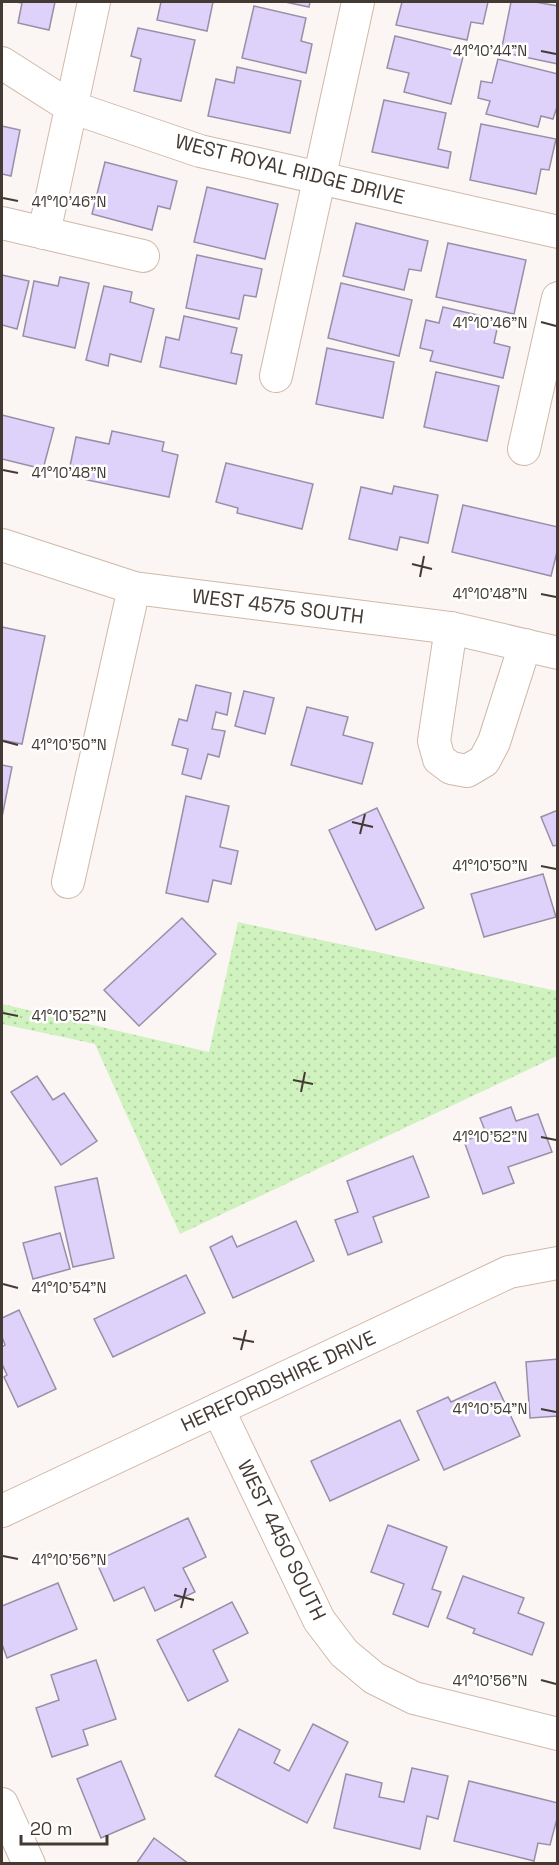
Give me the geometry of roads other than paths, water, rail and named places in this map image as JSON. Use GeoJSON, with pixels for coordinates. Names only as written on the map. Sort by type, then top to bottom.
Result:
{"type":"FeatureCollection","features":[{"type":"Feature","properties":{"kind":"street"},"geometry":{"type":"LineString","coordinates":[[44,233],[94,2]]}},
{"type":"Feature","properties":{"kind":"street"},"geometry":{"type":"LineString","coordinates":[[276,376],[358,2]]}},
{"type":"Feature","properties":{"kind":"street","name":"WEST ROYAL RIDGE DRIVE"},"geometry":{"type":"LineString","coordinates":[[2,63],[71,106],[201,151],[558,232]]}},
{"type":"Feature","properties":{"kind":"street"},"geometry":{"type":"LineString","coordinates":[[2,223],[143,256]]}},
{"type":"Feature","properties":{"kind":"street"},"geometry":{"type":"LineString","coordinates":[[524,449],[558,298]]}},
{"type":"Feature","properties":{"kind":"street","name":"WEST 4575 SOUTH"},"geometry":{"type":"LineString","coordinates":[[2,545],[134,588],[451,628],[558,653]]}},
{"type":"Feature","properties":{"kind":"street"},"geometry":{"type":"LineString","coordinates":[[68,882],[134,588]]}},
{"type":"Feature","properties":{"kind":"street"},"geometry":{"type":"LineString","coordinates":[[451,628],[434,741],[440,759],[451,768],[467,771],[484,761],[494,742],[525,645]]}},
{"type":"Feature","properties":{"kind":"street","name":"HEREFORDSHIRE DRIVE"},"geometry":{"type":"LineString","coordinates":[[2,1511],[509,1272],[558,1263]]}},
{"type":"Feature","properties":{"kind":"street","name":"WEST 4450 SOUTH"},"geometry":{"type":"LineString","coordinates":[[218,1409],[318,1620],[344,1653],[374,1678],[414,1698],[558,1734]]}},
{"type":"Feature","properties":{"kind":"street"},"geometry":{"type":"LineString","coordinates":[[2,1804],[29,1863]]}}]}
